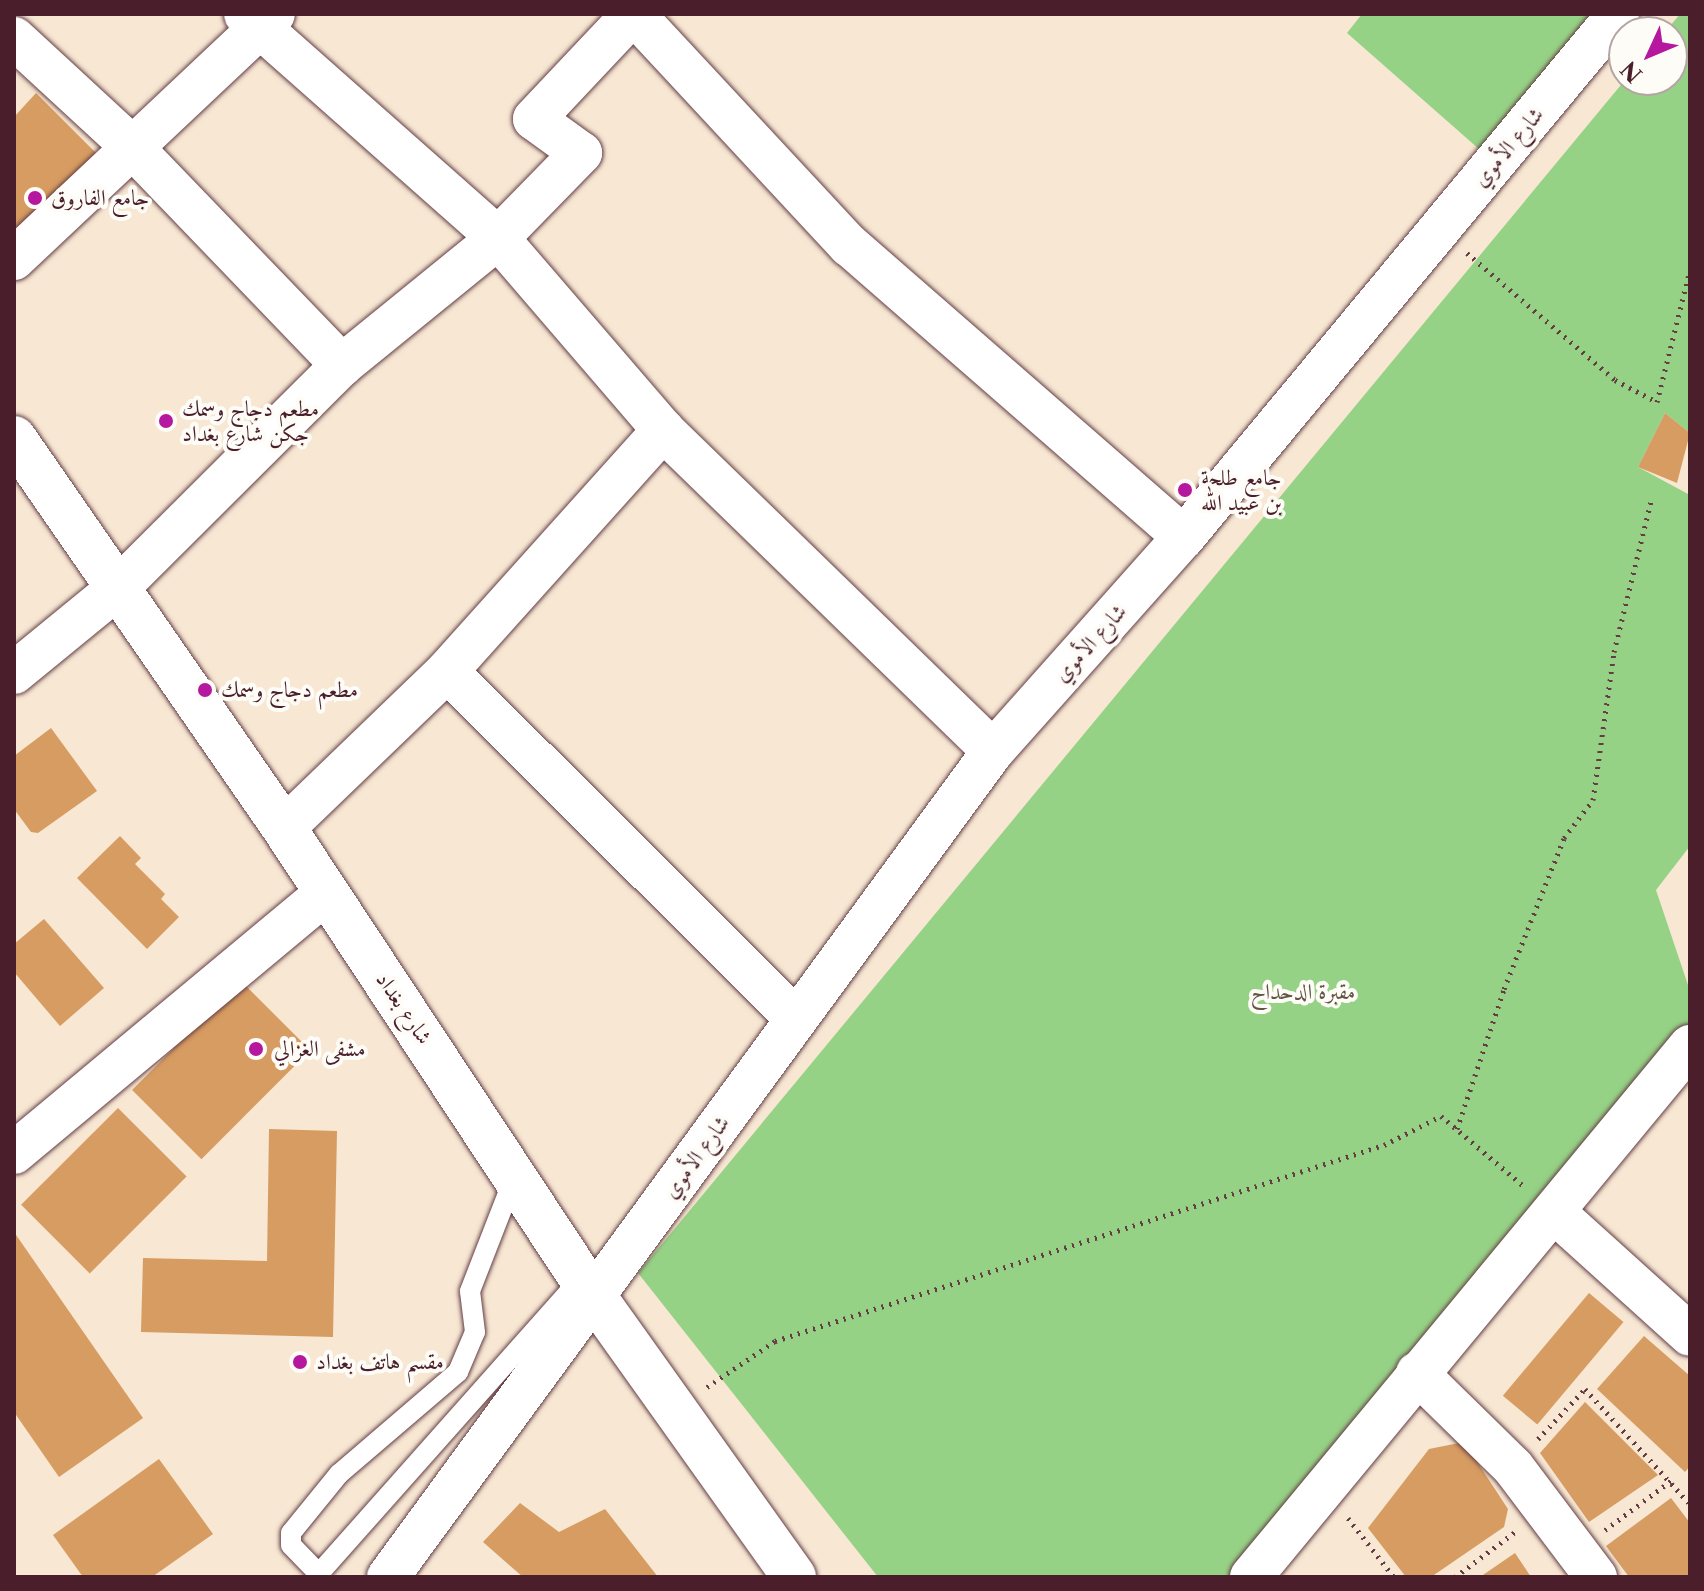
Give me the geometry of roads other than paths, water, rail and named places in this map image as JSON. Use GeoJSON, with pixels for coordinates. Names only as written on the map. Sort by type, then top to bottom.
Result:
{"type":"FeatureCollection","features":[{"type":"Feature","properties":{"kind":"main road","name":"شارع بغداد"},"geometry":{"type":"LineString","coordinates":[[14,438],[284,828],[588,1287],[794,1577]]}},
{"type":"Feature","properties":{"kind":"street"},"geometry":{"type":"LineString","coordinates":[[14,673],[119,587],[342,365],[498,238],[581,153],[534,119],[634,14],[849,245],[1184,537]]}},
{"type":"Feature","properties":{"kind":"street","name":"شارع الأموي"},"geometry":{"type":"LineString","coordinates":[[388,1577],[588,1287],[796,1019],[993,751],[1184,537],[1618,14]]}},
{"type":"Feature","properties":{"kind":"street"},"geometry":{"type":"LineString","coordinates":[[14,259],[132,147],[260,18],[498,238],[663,430],[993,751]]}},
{"type":"Feature","properties":{"kind":"street"},"geometry":{"type":"LineString","coordinates":[[14,38],[132,147],[342,365]]}},
{"type":"Feature","properties":{"kind":"street"},"geometry":{"type":"LineString","coordinates":[[284,828],[447,671],[663,430]]}},
{"type":"Feature","properties":{"kind":"street"},"geometry":{"type":"LineString","coordinates":[[447,671],[796,1019]]}},
{"type":"Feature","properties":{"kind":"street"},"geometry":{"type":"LineString","coordinates":[[14,1153],[326,893]]}},
{"type":"Feature","properties":{"kind":"street"},"geometry":{"type":"LineString","coordinates":[[1251,1577],[1322,1485],[1554,1212],[1690,1046]]}},
{"type":"Feature","properties":{"kind":"street"},"geometry":{"type":"LineString","coordinates":[[1554,1212],[1690,1335]]}},
{"type":"Feature","properties":{"kind":"street"},"geometry":{"type":"LineString","coordinates":[[1417,1373],[1513,1467],[1588,1563]]}},
{"type":"Feature","properties":{"kind":"lane"},"geometry":{"type":"LineString","coordinates":[[514,1178],[470,1291],[475,1332],[458,1372],[339,1474],[291,1533],[291,1545],[318,1575],[588,1287]]}},
{"type":"Feature","properties":{"kind":"place","name":"جامع الفاروق"},"geometry":{"type":"Point","coordinates":[35,198]}},
{"type":"Feature","properties":{"kind":"place","name":"مطعم دجاج وسمك جكن شارع بغداد"},"geometry":{"type":"Point","coordinates":[166,421]}},
{"type":"Feature","properties":{"kind":"place","name":"جامع طلحة بن عبيد الله"},"geometry":{"type":"Point","coordinates":[1185,490]}},
{"type":"Feature","properties":{"kind":"place","name":"مطعم دجاج وسمك"},"geometry":{"type":"Point","coordinates":[205,690]}},
{"type":"Feature","properties":{"kind":"place","name":"مشفى الغزالي"},"geometry":{"type":"Point","coordinates":[256,1049]}},
{"type":"Feature","properties":{"kind":"place","name":"مقسم هاتف بغداد"},"geometry":{"type":"Point","coordinates":[300,1362]}},
{"type":"Feature","properties":{"kind":"park label","name":"مقبرة الدحداح"},"geometry":{"type":"Point","coordinates":[1303,992]}}]}
